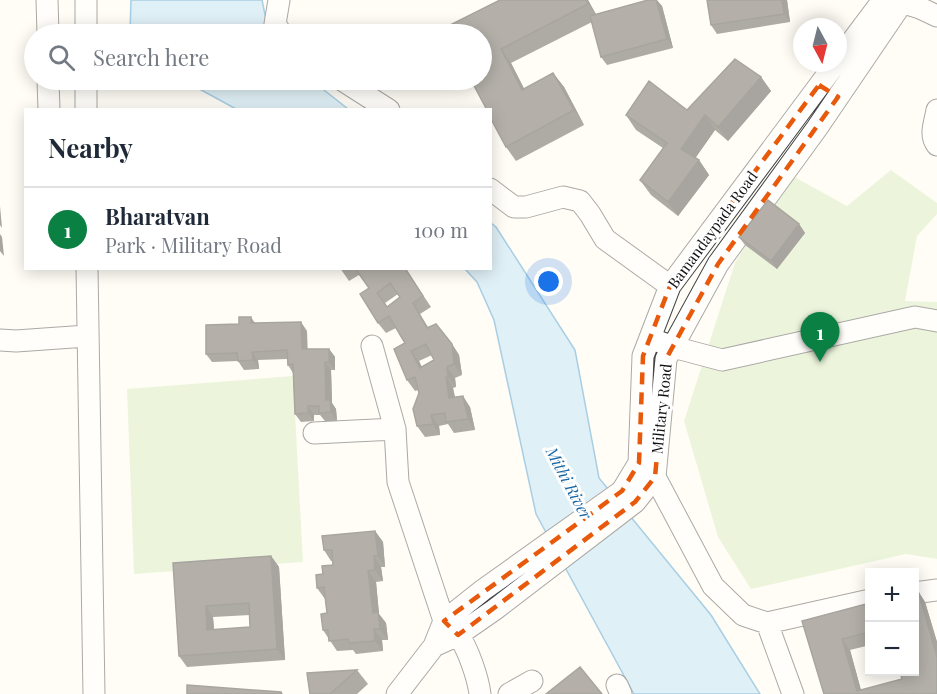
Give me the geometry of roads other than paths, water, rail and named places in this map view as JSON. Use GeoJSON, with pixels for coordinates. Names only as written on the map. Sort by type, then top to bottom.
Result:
{"type":"FeatureCollection","features":[{"type":"Feature","properties":{"kind":"street"},"geometry":{"type":"LineString","coordinates":[[47,0],[48,24]]}},
{"type":"Feature","properties":{"kind":"street"},"geometry":{"type":"LineString","coordinates":[[86,0],[86,24]]}},
{"type":"Feature","properties":{"kind":"street"},"geometry":{"type":"LineString","coordinates":[[275,24],[279,0]]}},
{"type":"Feature","properties":{"kind":"street"},"geometry":{"type":"LineString","coordinates":[[896,1],[937,16]]}},
{"type":"Feature","properties":{"kind":"street","name":"Bamandaypada Road"},"geometry":{"type":"LineString","coordinates":[[847,51],[896,1]]}},
{"type":"Feature","properties":{"kind":"street","name":"Military Road"},"geometry":{"type":"LineString","coordinates":[[655,477],[666,359],[718,264],[838,97],[896,1]]}},
{"type":"Feature","properties":{"kind":"street","name":"Bamandaypada Road"},"geometry":{"type":"LineString","coordinates":[[639,463],[643,356],[670,286],[829,72]]}},
{"type":"Feature","properties":{"kind":"street"},"geometry":{"type":"LineString","coordinates":[[819,86],[838,97]]}},
{"type":"Feature","properties":{"kind":"street"},"geometry":{"type":"LineString","coordinates":[[48,90],[49,108]]}},
{"type":"Feature","properties":{"kind":"street"},"geometry":{"type":"LineString","coordinates":[[86,90],[86,108]]}},
{"type":"Feature","properties":{"kind":"street"},"geometry":{"type":"LineString","coordinates":[[358,90],[386,108]]}},
{"type":"Feature","properties":{"kind":"street"},"geometry":{"type":"LineString","coordinates":[[937,110],[932,132],[937,145]]}},
{"type":"Feature","properties":{"kind":"street"},"geometry":{"type":"LineString","coordinates":[[492,190],[514,207],[526,207],[563,197],[580,201],[605,239],[670,286]]}},
{"type":"Feature","properties":{"kind":"street"},"geometry":{"type":"LineString","coordinates":[[87,270],[94,694]]}},
{"type":"Feature","properties":{"kind":"street"},"geometry":{"type":"LineString","coordinates":[[650,338],[673,347],[722,360],[915,317],[937,321]]}},
{"type":"Feature","properties":{"kind":"street"},"geometry":{"type":"LineString","coordinates":[[0,340],[87,336]]}},
{"type":"Feature","properties":{"kind":"street"},"geometry":{"type":"LineString","coordinates":[[372,346],[395,429],[398,482],[451,628],[471,661],[479,682],[480,694]]}},
{"type":"Feature","properties":{"kind":"street"},"geometry":{"type":"LineString","coordinates":[[314,433],[395,429]]}},
{"type":"Feature","properties":{"kind":"street"},"geometry":{"type":"LineString","coordinates":[[451,628],[494,610],[629,496],[639,463],[655,477],[713,586],[743,615],[767,623],[865,601]]}},
{"type":"Feature","properties":{"kind":"street"},"geometry":{"type":"LineString","coordinates":[[397,694],[434,646],[483,590],[655,477]]}},
{"type":"Feature","properties":{"kind":"street"},"geometry":{"type":"LineString","coordinates":[[919,592],[937,590]]}},
{"type":"Feature","properties":{"kind":"street"},"geometry":{"type":"LineString","coordinates":[[767,623],[793,694]]}},
{"type":"Feature","properties":{"kind":"street"},"geometry":{"type":"LineString","coordinates":[[509,694],[531,681]]}},
{"type":"Feature","properties":{"kind":"water"},"geometry":{"type":"Polygon","coordinates":[[[131,0],[262,0],[267,24],[130,24],[131,0]]]}},
{"type":"Feature","properties":{"kind":"water"},"geometry":{"type":"Polygon","coordinates":[[[201,90],[324,90],[347,108],[234,108],[201,90]]]}},
{"type":"Feature","properties":{"kind":"water","name":"Mithi River"},"geometry":{"type":"Polygon","coordinates":[[[492,224],[575,350],[599,478],[711,615],[760,694],[634,694],[536,514],[494,320],[477,282],[466,270],[492,270],[492,224]]]}},
{"type":"Feature","properties":{"kind":"place","name":"Bharatvan"},"geometry":{"type":"Point","coordinates":[820,362]}}]}
